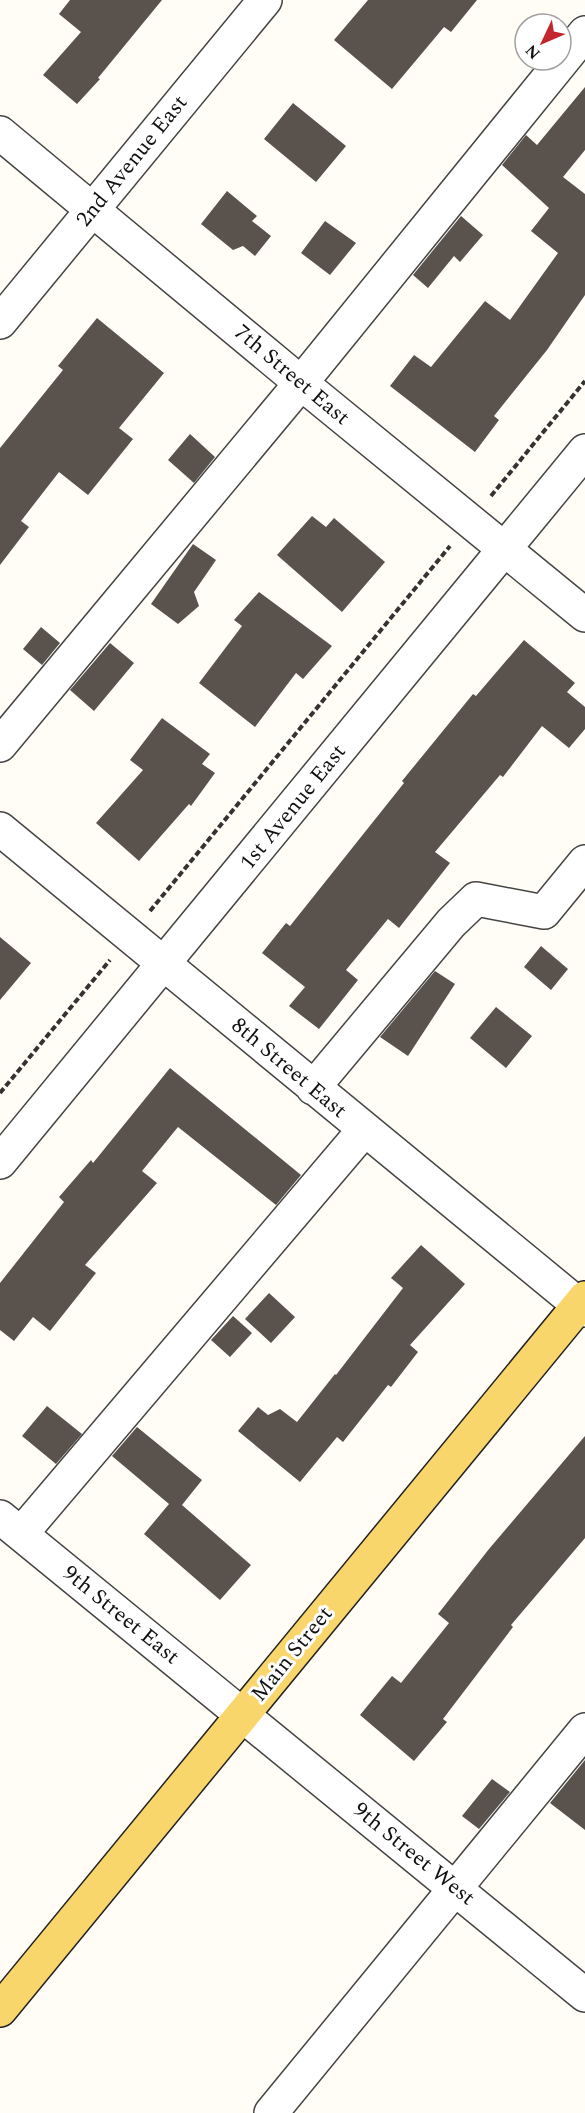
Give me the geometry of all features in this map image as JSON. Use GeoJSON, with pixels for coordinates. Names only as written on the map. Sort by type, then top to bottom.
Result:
{"type":"FeatureCollection","features":[{"type":"Feature","properties":{"kind":"main road","name":"Main Street"},"geometry":{"type":"LineString","coordinates":[[0,2010],[242,1714],[583,1304]]}},
{"type":"Feature","properties":{"kind":"street","name":"2nd Avenue East"},"geometry":{"type":"LineString","coordinates":[[0,322],[265,0]]}},
{"type":"Feature","properties":{"kind":"street"},"geometry":{"type":"LineString","coordinates":[[0,745],[301,383],[585,33]]}},
{"type":"Feature","properties":{"kind":"street","name":"7th Street East"},"geometry":{"type":"LineString","coordinates":[[0,133],[585,615]]}},
{"type":"Feature","properties":{"kind":"street","name":"1st Avenue East"},"geometry":{"type":"LineString","coordinates":[[0,1162],[585,451]]}},
{"type":"Feature","properties":{"kind":"street","name":"8th Street East"},"geometry":{"type":"LineString","coordinates":[[0,829],[364,1130],[583,1304]]}},
{"type":"Feature","properties":{"kind":"street"},"geometry":{"type":"LineString","coordinates":[[313,1088],[451,923],[476,899],[544,912],[585,862]]}},
{"type":"Feature","properties":{"kind":"street"},"geometry":{"type":"LineString","coordinates":[[11,1525],[364,1130]]}},
{"type":"Feature","properties":{"kind":"street","name":"9th Street East"},"geometry":{"type":"LineString","coordinates":[[11,1525],[242,1714]]}},
{"type":"Feature","properties":{"kind":"street","name":"9th Street West"},"geometry":{"type":"LineString","coordinates":[[242,1714],[585,1995]]}},
{"type":"Feature","properties":{"kind":"street"},"geometry":{"type":"LineString","coordinates":[[271,2113],[585,1730]]}},
{"type":"Feature","properties":{"kind":"path"},"geometry":{"type":"LineString","coordinates":[[484,505],[585,381]]}},
{"type":"Feature","properties":{"kind":"path"},"geometry":{"type":"LineString","coordinates":[[146,915],[454,540]]}},
{"type":"Feature","properties":{"kind":"path"},"geometry":{"type":"LineString","coordinates":[[0,1093],[116,952]]}},
{"type":"Feature","properties":{"kind":"building"},"geometry":{"type":"Polygon","coordinates":[[[70,0],[162,0],[98,78],[100,79],[77,104],[43,75],[81,32],[59,14],[70,0]]]}},
{"type":"Feature","properties":{"kind":"building"},"geometry":{"type":"Polygon","coordinates":[[[368,0],[477,0],[451,32],[444,27],[392,89],[334,40],[368,0]]]}},
{"type":"Feature","properties":{"kind":"building"},"geometry":{"type":"Polygon","coordinates":[[[585,87],[585,150],[563,177],[585,194],[585,295],[547,350],[494,416],[499,420],[475,452],[390,386],[414,355],[431,367],[485,301],[510,320],[558,253],[531,231],[549,208],[502,165],[526,135],[537,145],[585,87]]]}},
{"type":"Feature","properties":{"kind":"building"},"geometry":{"type":"Polygon","coordinates":[[[293,103],[346,146],[316,182],[264,139],[293,103]]]}},
{"type":"Feature","properties":{"kind":"building"},"geometry":{"type":"Polygon","coordinates":[[[227,191],[257,216],[252,221],[271,236],[255,256],[243,246],[233,250],[201,224],[227,191]]]}},
{"type":"Feature","properties":{"kind":"building"},"geometry":{"type":"Polygon","coordinates":[[[461,216],[483,235],[460,262],[454,256],[428,288],[413,275],[461,216]]]}},
{"type":"Feature","properties":{"kind":"building"},"geometry":{"type":"Polygon","coordinates":[[[325,221],[356,243],[330,275],[301,253],[325,221]]]}},
{"type":"Feature","properties":{"kind":"building"},"geometry":{"type":"Polygon","coordinates":[[[97,318],[164,373],[119,428],[133,439],[88,495],[59,472],[21,521],[29,527],[0,565],[0,448],[63,370],[58,366],[97,318]]]}},
{"type":"Feature","properties":{"kind":"building"},"geometry":{"type":"Polygon","coordinates":[[[190,434],[215,457],[194,483],[168,460],[190,434]]]}},
{"type":"Feature","properties":{"kind":"building"},"geometry":{"type":"Polygon","coordinates":[[[312,516],[326,527],[334,518],[385,562],[342,612],[277,555],[312,516]]]}},
{"type":"Feature","properties":{"kind":"building"},"geometry":{"type":"Polygon","coordinates":[[[193,544],[216,560],[194,592],[199,606],[178,624],[151,604],[193,544]]]}},
{"type":"Feature","properties":{"kind":"building"},"geometry":{"type":"Polygon","coordinates":[[[259,592],[332,646],[303,679],[296,673],[255,727],[199,683],[242,626],[234,620],[259,592]]]}},
{"type":"Feature","properties":{"kind":"building"},"geometry":{"type":"Polygon","coordinates":[[[41,627],[60,643],[42,665],[23,649],[41,627]]]}},
{"type":"Feature","properties":{"kind":"building"},"geometry":{"type":"Polygon","coordinates":[[[524,640],[575,683],[567,692],[585,707],[585,729],[569,748],[542,726],[503,777],[500,775],[435,852],[450,863],[399,928],[388,919],[346,970],[358,980],[319,1029],[289,1006],[305,987],[262,953],[286,923],[290,926],[404,783],[402,781],[473,694],[476,696],[524,640]]]}},
{"type":"Feature","properties":{"kind":"building"},"geometry":{"type":"Polygon","coordinates":[[[110,643],[134,663],[94,711],[70,690],[110,643]]]}},
{"type":"Feature","properties":{"kind":"building"},"geometry":{"type":"Polygon","coordinates":[[[162,718],[210,754],[202,764],[215,773],[191,806],[189,804],[139,861],[96,823],[143,770],[130,760],[162,718]]]}},
{"type":"Feature","properties":{"kind":"building"},"geometry":{"type":"Polygon","coordinates":[[[0,937],[31,963],[0,1000],[0,937]]]}},
{"type":"Feature","properties":{"kind":"building"},"geometry":{"type":"Polygon","coordinates":[[[541,946],[568,969],[551,990],[524,967],[541,946]]]}},
{"type":"Feature","properties":{"kind":"building"},"geometry":{"type":"Polygon","coordinates":[[[435,971],[455,984],[408,1056],[380,1037],[435,971]]]}},
{"type":"Feature","properties":{"kind":"building"},"geometry":{"type":"Polygon","coordinates":[[[496,1007],[532,1036],[506,1068],[470,1038],[496,1007]]]}},
{"type":"Feature","properties":{"kind":"building"},"geometry":{"type":"Polygon","coordinates":[[[170,1068],[301,1175],[276,1205],[178,1127],[142,1171],[157,1183],[85,1265],[96,1273],[50,1331],[33,1317],[14,1341],[0,1330],[0,1283],[64,1202],[59,1197],[91,1160],[93,1163],[170,1068]]]}},
{"type":"Feature","properties":{"kind":"building"},"geometry":{"type":"Polygon","coordinates":[[[421,1245],[465,1284],[410,1345],[418,1352],[391,1387],[388,1385],[343,1442],[337,1437],[300,1482],[238,1431],[258,1407],[268,1415],[280,1409],[297,1422],[403,1288],[391,1278],[421,1245]]]}},
{"type":"Feature","properties":{"kind":"building"},"geometry":{"type":"Polygon","coordinates":[[[269,1293],[295,1317],[271,1343],[245,1319],[269,1293]]]}},
{"type":"Feature","properties":{"kind":"building"},"geometry":{"type":"Polygon","coordinates":[[[233,1316],[252,1333],[230,1357],[211,1340],[233,1316]]]}},
{"type":"Feature","properties":{"kind":"building"},"geometry":{"type":"Polygon","coordinates":[[[47,1406],[82,1434],[56,1464],[22,1436],[47,1406]]]}},
{"type":"Feature","properties":{"kind":"building"},"geometry":{"type":"Polygon","coordinates":[[[137,1427],[202,1480],[182,1505],[251,1565],[220,1600],[144,1534],[169,1504],[112,1456],[137,1427]]]}},
{"type":"Feature","properties":{"kind":"building"},"geometry":{"type":"Polygon","coordinates":[[[585,1436],[585,1538],[511,1625],[513,1627],[443,1719],[447,1722],[414,1761],[360,1715],[392,1676],[401,1683],[449,1623],[438,1614],[489,1549],[585,1436]]]}},
{"type":"Feature","properties":{"kind":"building"},"geometry":{"type":"Polygon","coordinates":[[[585,1760],[585,1830],[550,1803],[585,1760]]]}},
{"type":"Feature","properties":{"kind":"building"},"geometry":{"type":"Polygon","coordinates":[[[492,1779],[510,1792],[479,1829],[462,1816],[492,1779]]]}}]}
